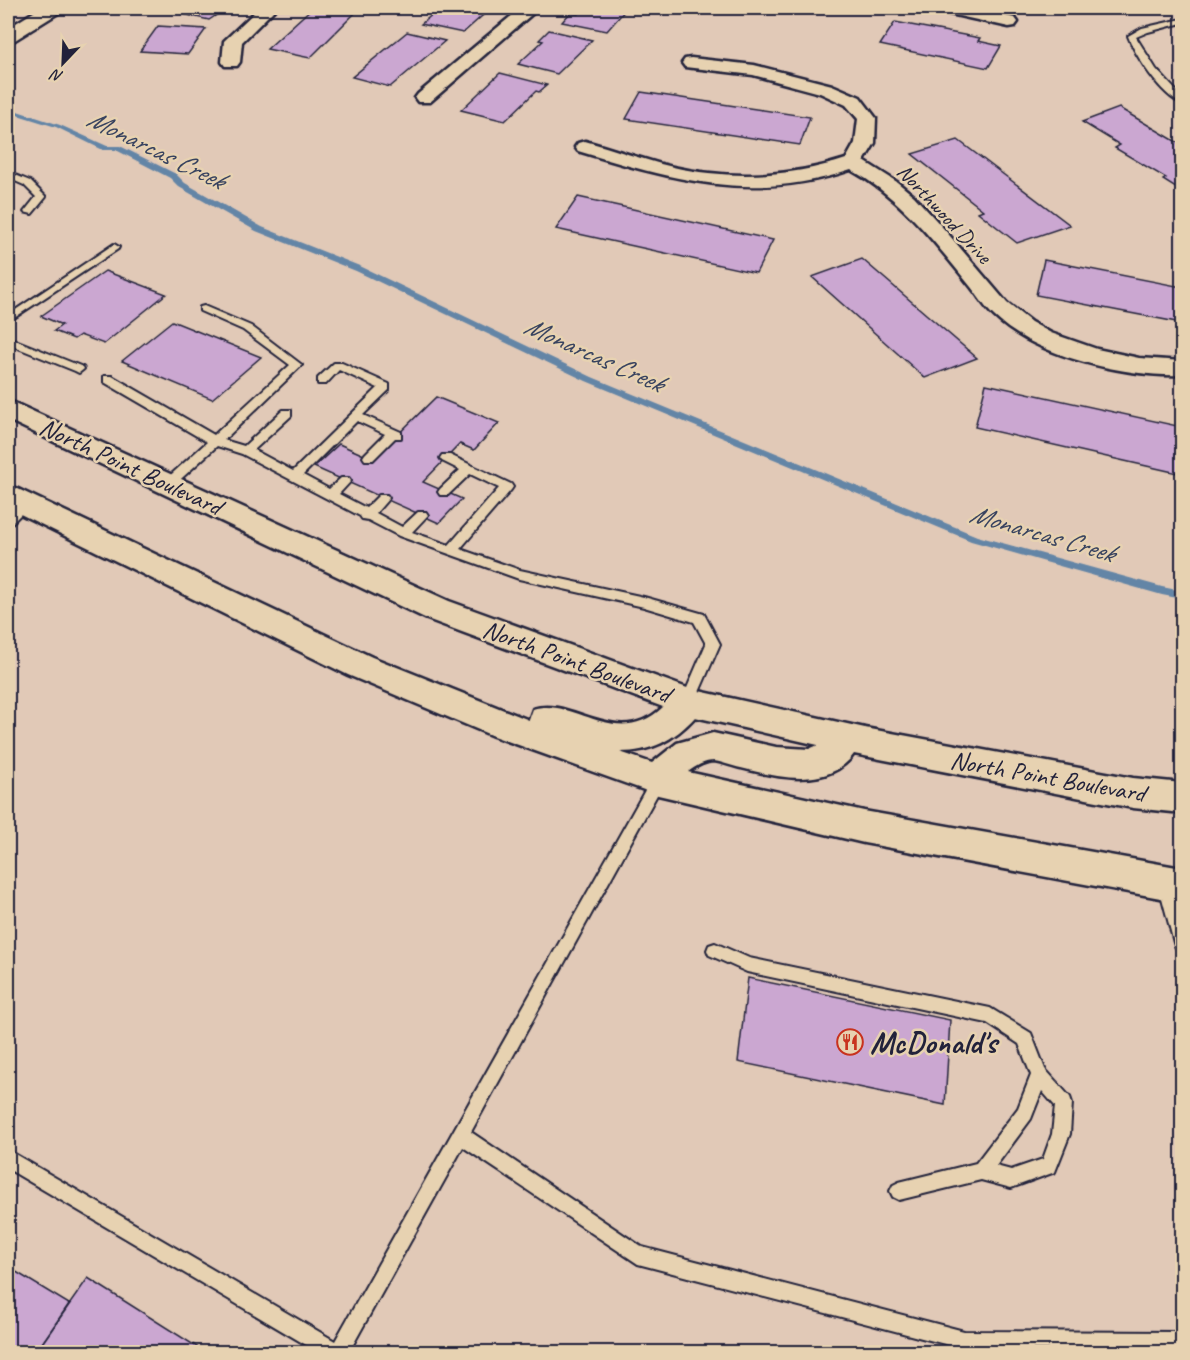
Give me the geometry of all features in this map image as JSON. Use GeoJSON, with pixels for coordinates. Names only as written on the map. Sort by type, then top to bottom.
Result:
{"type":"FeatureCollection","features":[{"type":"Feature","properties":{"kind":"main road"},"geometry":{"type":"LineString","coordinates":[[8,36],[53,8]]}},
{"type":"Feature","properties":{"kind":"main road","name":"North Point Boulevard"},"geometry":{"type":"LineString","coordinates":[[8,409],[438,610],[687,702],[845,738],[1133,793],[1182,798]]}},
{"type":"Feature","properties":{"kind":"main road"},"geometry":{"type":"LineString","coordinates":[[13,507],[360,666],[506,726],[658,780],[864,827],[1174,884]]}},
{"type":"Feature","properties":{"kind":"main road"},"geometry":{"type":"LineString","coordinates":[[506,726],[520,718],[538,717],[609,736],[639,737],[663,727],[687,702]]}},
{"type":"Feature","properties":{"kind":"main road"},"geometry":{"type":"LineString","coordinates":[[658,780],[686,753],[699,748],[713,747],[798,765],[816,764],[834,754],[845,738]]}},
{"type":"Feature","properties":{"kind":"street"},"geometry":{"type":"LineString","coordinates":[[231,62],[232,41],[268,8]]}},
{"type":"Feature","properties":{"kind":"street"},"geometry":{"type":"LineString","coordinates":[[424,98],[531,8]]}},
{"type":"Feature","properties":{"kind":"street"},"geometry":{"type":"LineString","coordinates":[[947,8],[1009,22]]}},
{"type":"Feature","properties":{"kind":"street"},"geometry":{"type":"LineString","coordinates":[[585,147],[677,174],[731,180],[768,180],[829,172],[853,163],[865,143],[867,118],[853,101],[826,89],[754,70],[691,63]]}},
{"type":"Feature","properties":{"kind":"street","name":"Northwood Drive"},"geometry":{"type":"LineString","coordinates":[[853,163],[873,172],[902,195],[1006,315],[1049,341],[1106,360],[1182,368]]}},
{"type":"Feature","properties":{"kind":"lane"},"geometry":{"type":"LineString","coordinates":[[1182,21],[1144,30],[1132,36],[1135,48],[1182,101]]}},
{"type":"Feature","properties":{"kind":"lane"},"geometry":{"type":"LineString","coordinates":[[8,175],[27,183],[41,197],[29,212]]}},
{"type":"Feature","properties":{"kind":"lane"},"geometry":{"type":"LineString","coordinates":[[8,319],[114,248]]}},
{"type":"Feature","properties":{"kind":"lane"},"geometry":{"type":"LineString","coordinates":[[168,484],[297,365],[247,328],[204,309]]}},
{"type":"Feature","properties":{"kind":"lane"},"geometry":{"type":"LineString","coordinates":[[8,340],[79,369]]}},
{"type":"Feature","properties":{"kind":"lane"},"geometry":{"type":"LineString","coordinates":[[294,477],[385,387],[338,365],[322,381]]}},
{"type":"Feature","properties":{"kind":"lane"},"geometry":{"type":"LineString","coordinates":[[108,379],[215,441],[246,452],[366,516],[404,533],[519,574],[644,602],[699,618],[713,644],[687,702]]}},
{"type":"Feature","properties":{"kind":"lane"},"geometry":{"type":"LineString","coordinates":[[246,452],[287,413]]}},
{"type":"Feature","properties":{"kind":"lane"},"geometry":{"type":"LineString","coordinates":[[356,416],[395,434],[369,457]]}},
{"type":"Feature","properties":{"kind":"lane"},"geometry":{"type":"LineString","coordinates":[[446,458],[507,487],[452,550]]}},
{"type":"Feature","properties":{"kind":"lane"},"geometry":{"type":"LineString","coordinates":[[444,492],[468,469]]}},
{"type":"Feature","properties":{"kind":"lane"},"geometry":{"type":"LineString","coordinates":[[330,496],[345,481]]}},
{"type":"Feature","properties":{"kind":"lane"},"geometry":{"type":"LineString","coordinates":[[366,516],[383,498]]}},
{"type":"Feature","properties":{"kind":"lane"},"geometry":{"type":"LineString","coordinates":[[404,533],[422,515]]}},
{"type":"Feature","properties":{"kind":"lane"},"geometry":{"type":"LineString","coordinates":[[8,1159],[337,1353],[658,780]]}},
{"type":"Feature","properties":{"kind":"lane"},"geometry":{"type":"LineString","coordinates":[[1174,884],[1182,944]]}},
{"type":"Feature","properties":{"kind":"lane"},"geometry":{"type":"LineString","coordinates":[[715,950],[747,965],[990,1016],[1025,1039],[1039,1075],[1064,1103],[1061,1134],[1049,1166],[1011,1179],[981,1171],[898,1191]]}},
{"type":"Feature","properties":{"kind":"lane"},"geometry":{"type":"LineString","coordinates":[[981,1171],[1025,1113],[1039,1075]]}},
{"type":"Feature","properties":{"kind":"lane"},"geometry":{"type":"LineString","coordinates":[[461,1135],[638,1255],[964,1340],[1182,1341]]}},
{"type":"Feature","properties":{"kind":"building"},"geometry":{"type":"Polygon","coordinates":[[[185,8],[227,8],[209,20],[178,13],[185,8]]]}},
{"type":"Feature","properties":{"kind":"building"},"geometry":{"type":"Polygon","coordinates":[[[312,8],[356,12],[310,58],[267,49],[312,8]]]}},
{"type":"Feature","properties":{"kind":"building"},"geometry":{"type":"Polygon","coordinates":[[[440,8],[491,8],[463,33],[421,24],[440,8]]]}},
{"type":"Feature","properties":{"kind":"building"},"geometry":{"type":"Polygon","coordinates":[[[584,8],[627,8],[607,31],[562,22],[570,13],[578,14],[584,8]]]}},
{"type":"Feature","properties":{"kind":"building"},"geometry":{"type":"Polygon","coordinates":[[[895,22],[980,38],[978,41],[1001,46],[988,68],[880,45],[895,22]]]}},
{"type":"Feature","properties":{"kind":"building"},"geometry":{"type":"Polygon","coordinates":[[[158,26],[206,29],[188,54],[140,51],[158,26]]]}},
{"type":"Feature","properties":{"kind":"building"},"geometry":{"type":"Polygon","coordinates":[[[549,30],[592,40],[557,74],[518,64],[543,41],[539,40],[549,30]]]}},
{"type":"Feature","properties":{"kind":"building"},"geometry":{"type":"Polygon","coordinates":[[[407,32],[445,41],[390,87],[352,77],[407,32]]]}},
{"type":"Feature","properties":{"kind":"building"},"geometry":{"type":"Polygon","coordinates":[[[500,73],[547,85],[539,92],[536,91],[505,121],[461,110],[500,73]]]}},
{"type":"Feature","properties":{"kind":"building"},"geometry":{"type":"Polygon","coordinates":[[[641,92],[810,117],[800,145],[626,119],[641,92]]]}},
{"type":"Feature","properties":{"kind":"building"},"geometry":{"type":"Polygon","coordinates":[[[1119,108],[1182,145],[1182,192],[1163,180],[1166,178],[1115,148],[1120,145],[1082,122],[1119,108]]]}},
{"type":"Feature","properties":{"kind":"building"},"geometry":{"type":"Polygon","coordinates":[[[958,140],[1070,225],[1017,243],[978,212],[983,210],[912,154],[958,140]]]}},
{"type":"Feature","properties":{"kind":"building"},"geometry":{"type":"Polygon","coordinates":[[[578,197],[773,240],[756,273],[556,229],[578,197]]]}},
{"type":"Feature","properties":{"kind":"building"},"geometry":{"type":"Polygon","coordinates":[[[862,259],[977,358],[925,378],[812,277],[862,259]]]}},
{"type":"Feature","properties":{"kind":"building"},"geometry":{"type":"Polygon","coordinates":[[[1044,260],[1182,287],[1182,323],[1036,295],[1044,260]]]}},
{"type":"Feature","properties":{"kind":"building"},"geometry":{"type":"Polygon","coordinates":[[[105,271],[166,294],[104,344],[80,335],[74,339],[54,331],[62,325],[41,316],[105,271]]]}},
{"type":"Feature","properties":{"kind":"building"},"geometry":{"type":"Polygon","coordinates":[[[172,321],[261,357],[212,399],[122,361],[172,321]]]}},
{"type":"Feature","properties":{"kind":"building"},"geometry":{"type":"Polygon","coordinates":[[[986,384],[1182,427],[1182,474],[975,427],[986,384]]]}},
{"type":"Feature","properties":{"kind":"building"},"geometry":{"type":"Polygon","coordinates":[[[436,397],[499,423],[474,450],[460,444],[423,482],[462,499],[439,523],[314,467],[339,444],[373,459],[436,397]]]}},
{"type":"Feature","properties":{"kind":"building"},"geometry":{"type":"Polygon","coordinates":[[[748,978],[950,1020],[945,1105],[738,1062],[748,978]]]}},
{"type":"Feature","properties":{"kind":"building"},"geometry":{"type":"Polygon","coordinates":[[[8,1267],[69,1304],[36,1352],[8,1352],[8,1267]]]}},
{"type":"Feature","properties":{"kind":"building"},"geometry":{"type":"Polygon","coordinates":[[[88,1278],[205,1352],[36,1352],[88,1278]]]}},
{"type":"Feature","properties":{"kind":"waterway","name":"Monarcas Creek"},"geometry":{"type":"LineString","coordinates":[[8,110],[58,126],[106,148],[117,148],[173,176],[182,185],[259,229],[359,269],[589,379],[974,539],[1182,595]]}},
{"type":"Feature","properties":{"kind":"place","name":"McDonald's"},"geometry":{"type":"Point","coordinates":[850,1042]}}]}
